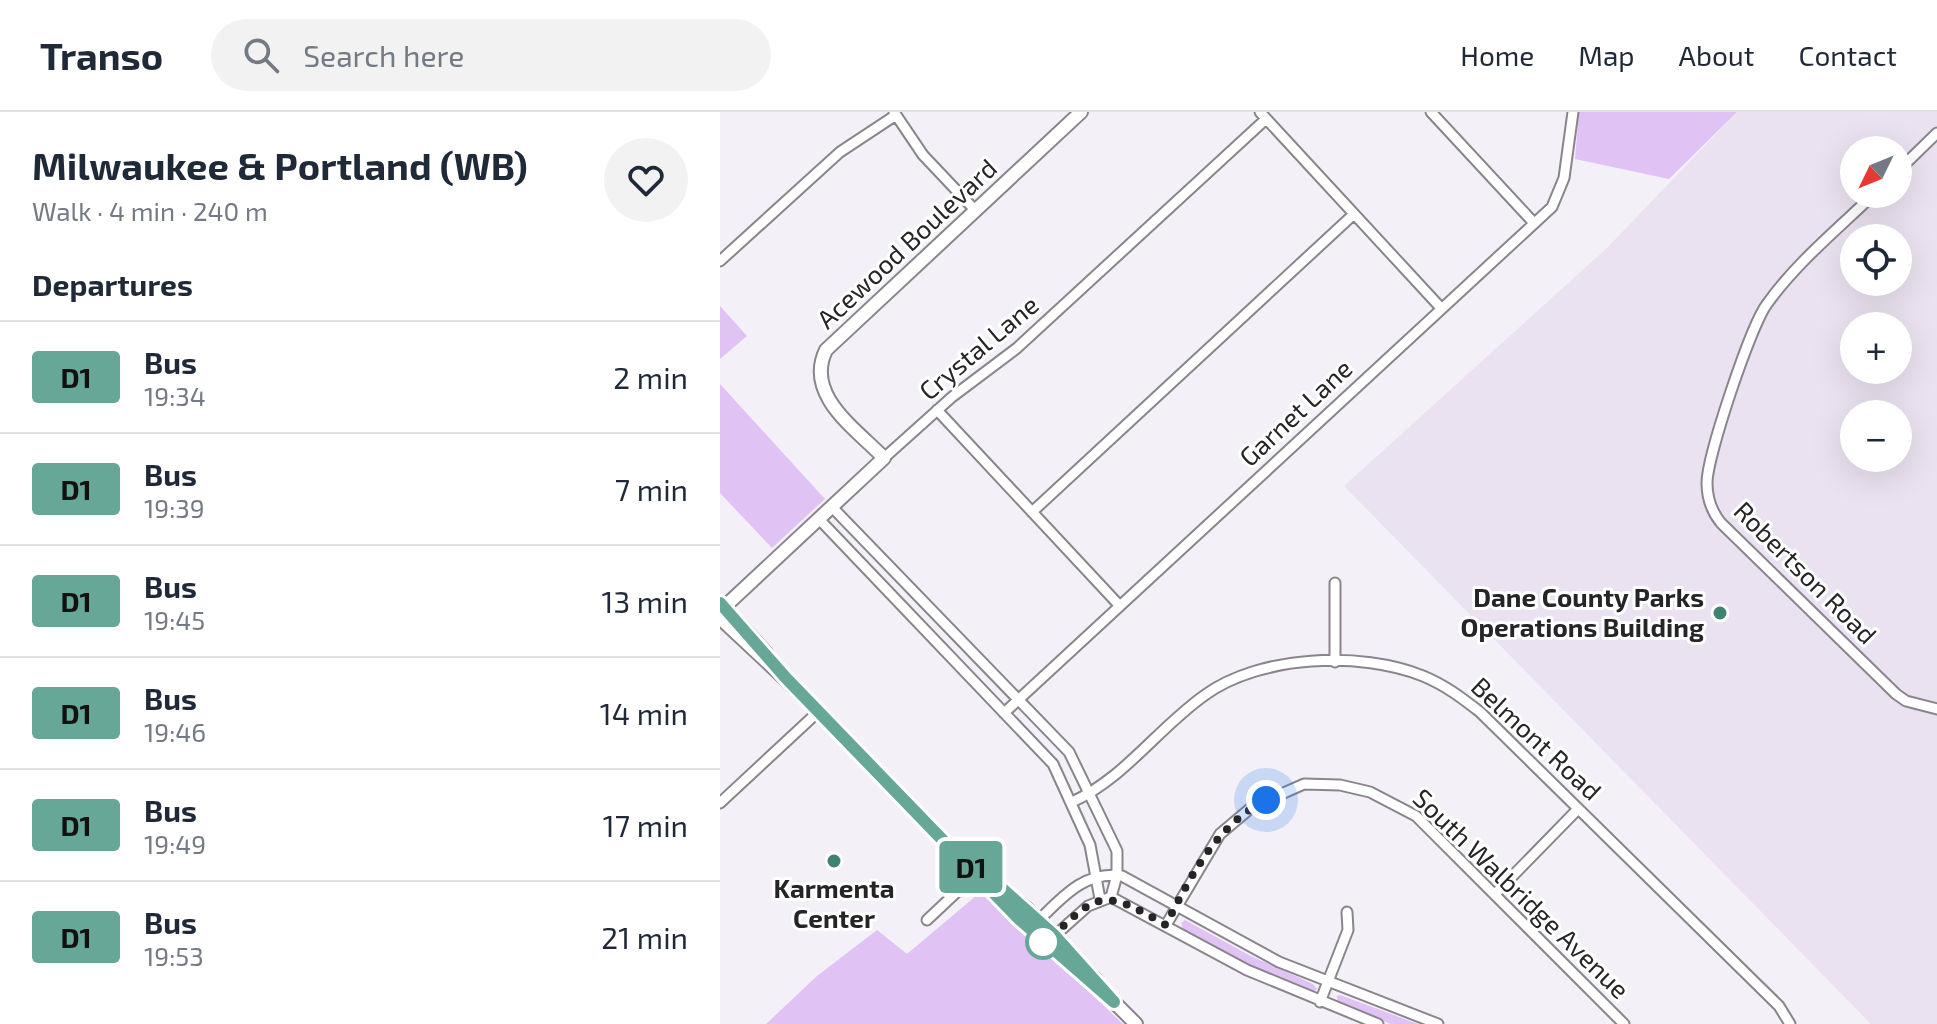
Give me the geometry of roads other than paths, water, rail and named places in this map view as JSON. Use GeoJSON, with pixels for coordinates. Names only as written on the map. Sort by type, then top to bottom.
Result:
{"type":"FeatureCollection","features":[{"type":"Feature","properties":{"kind":"street"},"geometry":{"type":"LineString","coordinates":[[1431,112],[1534,223]]}},
{"type":"Feature","properties":{"kind":"street","name":"Acewood Boulevard"},"geometry":{"type":"LineString","coordinates":[[884,458],[821,389],[819,372],[824,355],[830,345],[1079,113]]}},
{"type":"Feature","properties":{"kind":"street"},"geometry":{"type":"LineString","coordinates":[[720,261],[833,157],[895,114],[923,155],[975,210]]}},
{"type":"Feature","properties":{"kind":"street"},"geometry":{"type":"LineString","coordinates":[[1263,115],[1441,308]]}},
{"type":"Feature","properties":{"kind":"street","name":"Crystal Lane"},"geometry":{"type":"LineString","coordinates":[[721,610],[937,410],[1017,348],[1263,115]]}},
{"type":"Feature","properties":{"kind":"street","name":"Garnet Lane"},"geometry":{"type":"LineString","coordinates":[[1004,713],[1552,207],[1560,192],[1573,115]]}},
{"type":"Feature","properties":{"kind":"street"},"geometry":{"type":"LineString","coordinates":[[1912,159],[1935,139]]}},
{"type":"Feature","properties":{"kind":"street","name":"Robertson Road"},"geometry":{"type":"LineString","coordinates":[[1860,208],[1776,291],[1759,316],[1714,451],[1708,493],[1712,511],[1721,523],[1896,694],[1906,701],[1937,709]]}},
{"type":"Feature","properties":{"kind":"street"},"geometry":{"type":"LineString","coordinates":[[1032,512],[1354,214]]}},
{"type":"Feature","properties":{"kind":"street"},"geometry":{"type":"LineString","coordinates":[[937,410],[1119,605]]}},
{"type":"Feature","properties":{"kind":"street"},"geometry":{"type":"LineString","coordinates":[[831,506],[934,615],[1061,741],[1091,793],[1117,851],[1117,875],[1111,897]]}},
{"type":"Feature","properties":{"kind":"street"},"geometry":{"type":"LineString","coordinates":[[818,518],[1045,753],[1072,802],[1090,845],[1100,899]]}},
{"type":"Feature","properties":{"kind":"street"},"geometry":{"type":"LineString","coordinates":[[1335,583],[1335,662]]}},
{"type":"Feature","properties":{"kind":"street"},"geometry":{"type":"LineString","coordinates":[[721,610],[977,873],[1136,1024]]}},
{"type":"Feature","properties":{"kind":"street"},"geometry":{"type":"LineString","coordinates":[[921,628],[934,615]]}},
{"type":"Feature","properties":{"kind":"street","name":"Belmont Road"},"geometry":{"type":"LineString","coordinates":[[1072,802],[1091,793],[1186,710],[1224,683],[1268,667],[1335,662],[1393,666],[1449,689],[1480,712],[1779,1006],[1790,1024]]}},
{"type":"Feature","properties":{"kind":"street"},"geometry":{"type":"LineString","coordinates":[[720,803],[819,711]]}},
{"type":"Feature","properties":{"kind":"street","name":"South Walbridge Avenue"},"geometry":{"type":"LineString","coordinates":[[1166,925],[1210,849],[1230,823],[1252,807],[1304,784],[1340,785],[1370,792],[1416,816],[1624,1024]]}},
{"type":"Feature","properties":{"kind":"street"},"geometry":{"type":"LineString","coordinates":[[1496,893],[1578,809]]}},
{"type":"Feature","properties":{"kind":"street"},"geometry":{"type":"LineString","coordinates":[[927,920],[977,873]]}},
{"type":"Feature","properties":{"kind":"street"},"geometry":{"type":"LineString","coordinates":[[1034,924],[1078,884],[1095,877],[1117,875],[1279,962],[1438,1024]]}},
{"type":"Feature","properties":{"kind":"street"},"geometry":{"type":"LineString","coordinates":[[1050,940],[1078,913],[1100,899],[1111,897],[1247,970],[1378,1024]]}},
{"type":"Feature","properties":{"kind":"street"},"geometry":{"type":"LineString","coordinates":[[1320,1002],[1348,930],[1347,912]]}},
{"type":"Feature","properties":{"kind":"place","name":"Dane County Parks Operations Building"},"geometry":{"type":"Point","coordinates":[1720,613]}},
{"type":"Feature","properties":{"kind":"place","name":"Karmenta Center"},"geometry":{"type":"Point","coordinates":[834,861]}}]}
